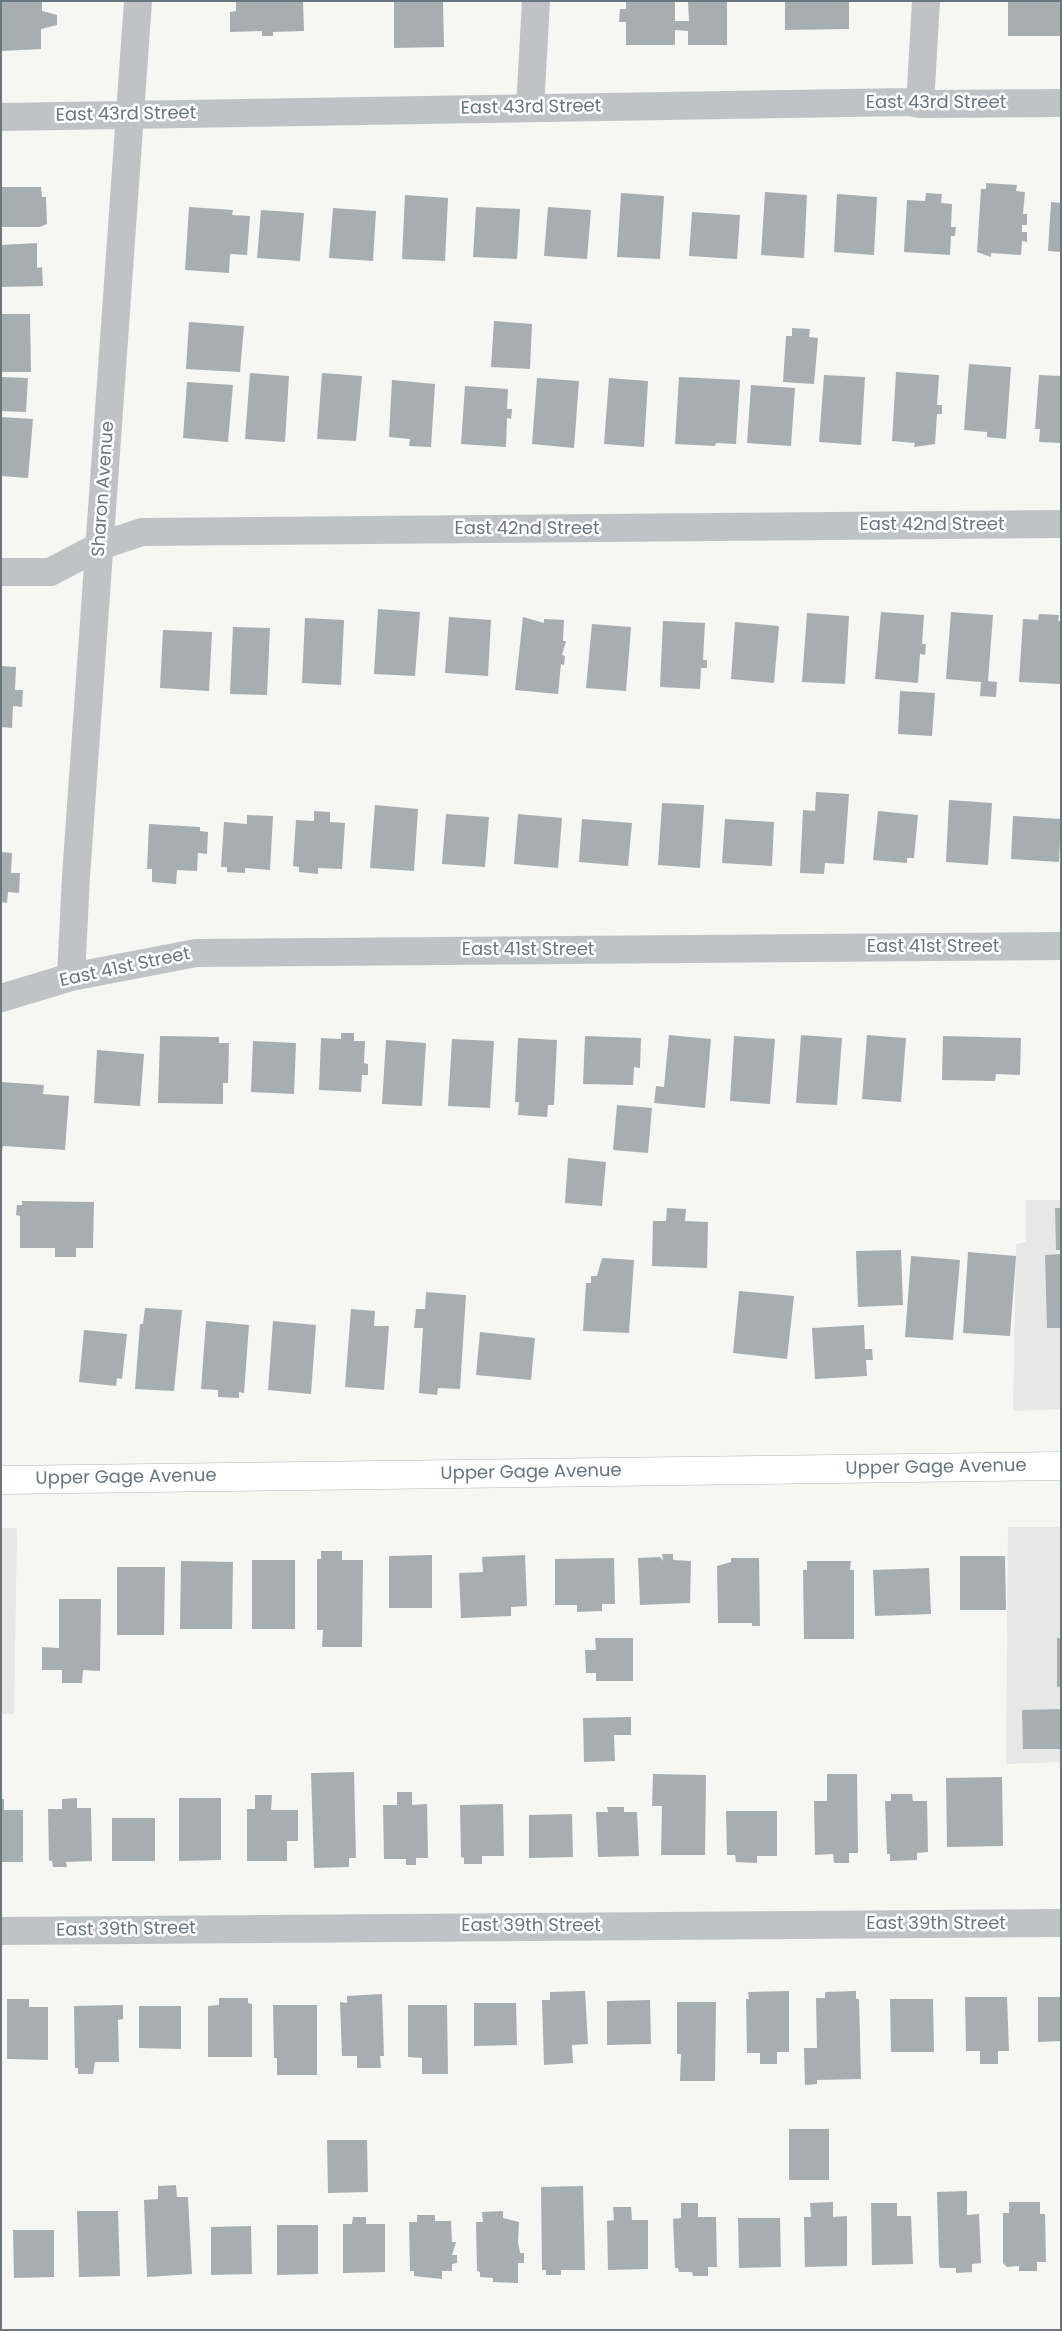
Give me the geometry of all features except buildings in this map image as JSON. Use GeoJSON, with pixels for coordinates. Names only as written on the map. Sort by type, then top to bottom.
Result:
{"type":"FeatureCollection","features":[{"type":"Feature","properties":{"kind":"main road","name":"Upper Gage Avenue"},"geometry":{"type":"LineString","coordinates":[[1,1480],[1061,1466]]}},
{"type":"Feature","properties":{"kind":"street","name":"Sharon Avenue"},"geometry":{"type":"LineString","coordinates":[[70,977],[138,1]]}},
{"type":"Feature","properties":{"kind":"street"},"geometry":{"type":"LineString","coordinates":[[530,108],[536,1]]}},
{"type":"Feature","properties":{"kind":"street"},"geometry":{"type":"LineString","coordinates":[[920,104],[926,1]]}},
{"type":"Feature","properties":{"kind":"street","name":"East 43rd Street"},"geometry":{"type":"LineString","coordinates":[[1,116],[130,116],[908,102],[920,104],[1061,103]]}},
{"type":"Feature","properties":{"kind":"street","name":"East 42nd Street"},"geometry":{"type":"LineString","coordinates":[[1,572],[50,572],[100,546],[142,532],[1061,524]]}},
{"type":"Feature","properties":{"kind":"street","name":"East 41st Street"},"geometry":{"type":"LineString","coordinates":[[1,998],[70,977],[196,953],[1061,946]]}},
{"type":"Feature","properties":{"kind":"street","name":"East 39th Street"},"geometry":{"type":"LineString","coordinates":[[1,1931],[1061,1923]]}},
{"type":"Feature","properties":{"kind":"shaded area"},"geometry":{"type":"Polygon","coordinates":[[[1026,1200],[1061,1200],[1061,1409],[1013,1411],[1016,1244],[1026,1242],[1026,1200]]]}},
{"type":"Feature","properties":{"kind":"shaded area"},"geometry":{"type":"Polygon","coordinates":[[[1008,1527],[1061,1527],[1061,1762],[1006,1764],[1008,1527]]]}},
{"type":"Feature","properties":{"kind":"shaded area"},"geometry":{"type":"Polygon","coordinates":[[[1,1528],[17,1528],[14,1714],[1,1714],[1,1528]]]}}]}
